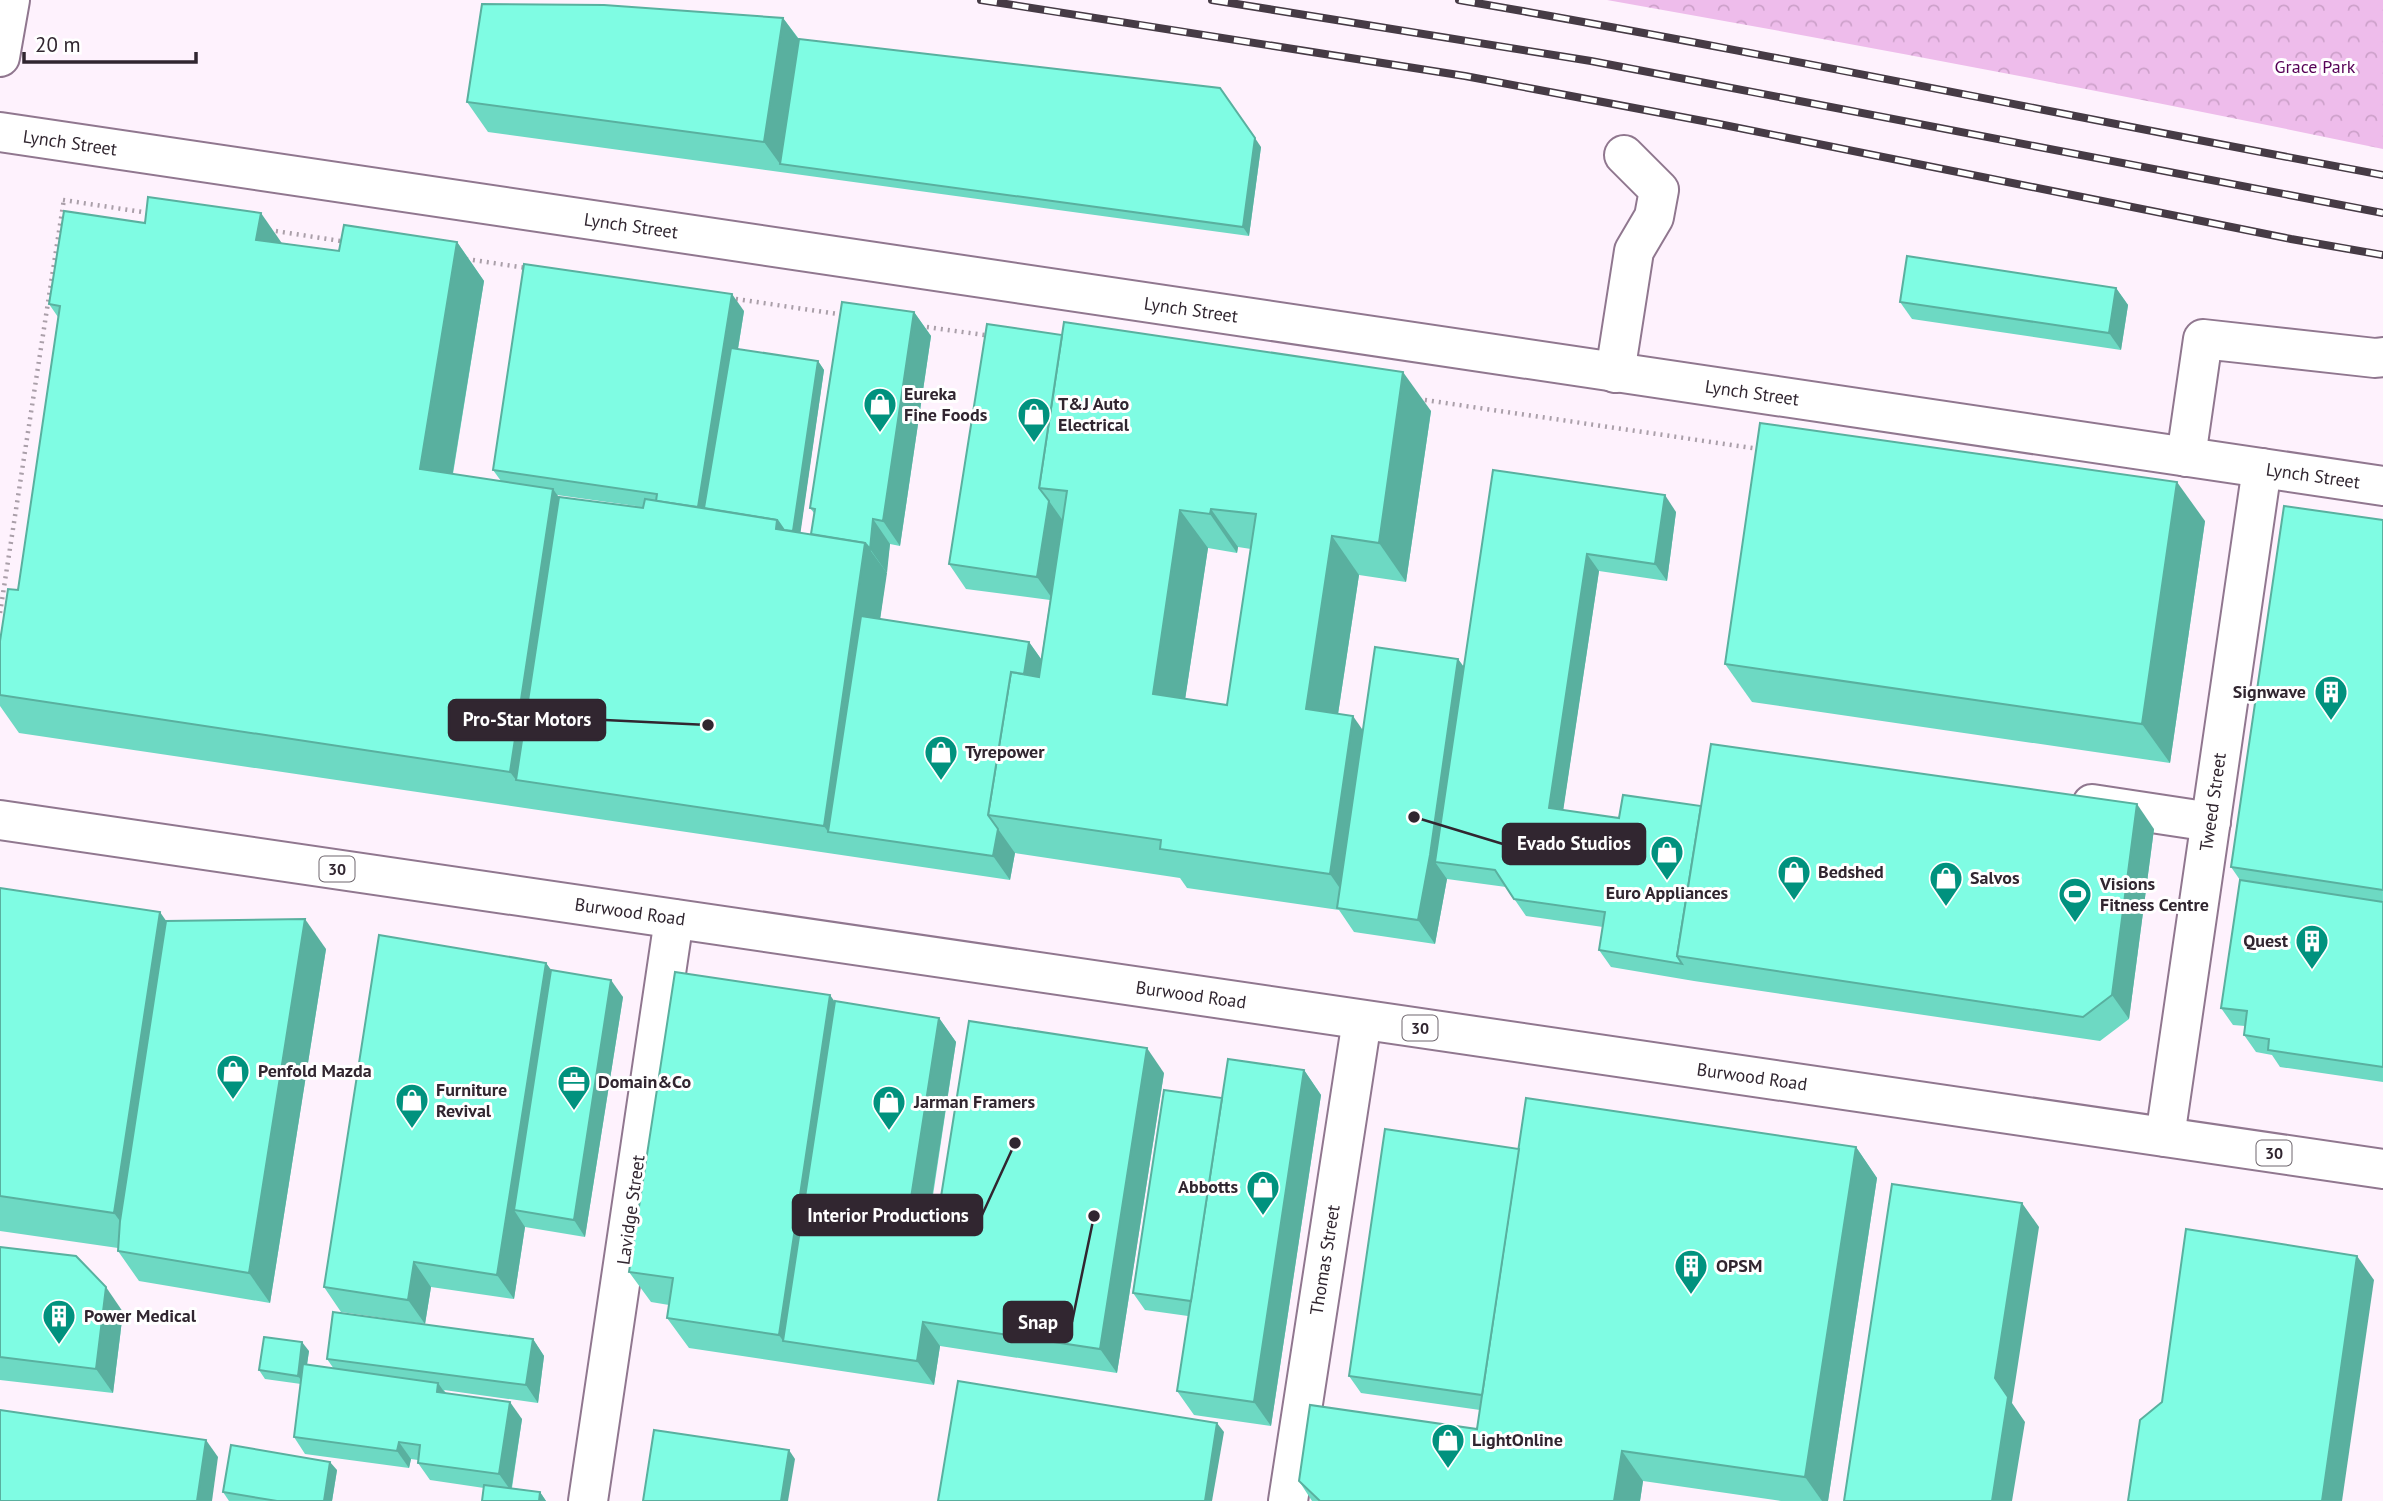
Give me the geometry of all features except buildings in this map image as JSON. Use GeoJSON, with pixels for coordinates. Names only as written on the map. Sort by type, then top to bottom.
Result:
{"type":"FeatureCollection","features":[{"type":"Feature","properties":{"kind":"street"},"geometry":{"type":"LineString","coordinates":[[0,57],[10,0]]}},
{"type":"Feature","properties":{"kind":"street","name":"Lynch Street"},"geometry":{"type":"LineString","coordinates":[[0,132],[2383,486]]}},
{"type":"Feature","properties":{"kind":"street"},"geometry":{"type":"LineString","coordinates":[[1615,373],[1634,251],[1654,216],[1659,190],[1624,155]]}},
{"type":"Feature","properties":{"kind":"street"},"geometry":{"type":"LineString","coordinates":[[2186,457],[2203,339],[2383,357]]}},
{"type":"Feature","properties":{"kind":"street","name":"Tweed Street"},"geometry":{"type":"LineString","coordinates":[[2165,1137],[2262,468]]}},
{"type":"Feature","properties":{"kind":"street"},"geometry":{"type":"LineString","coordinates":[[2061,799],[2211,822]]}},
{"type":"Feature","properties":{"kind":"street","name":"Burwood Road"},"geometry":{"type":"LineString","coordinates":[[0,820],[2383,1169]]}},
{"type":"Feature","properties":{"kind":"street","name":"Lavidge Street"},"geometry":{"type":"LineString","coordinates":[[589,1501],[674,919]]}},
{"type":"Feature","properties":{"kind":"street","name":"Thomas Street"},"geometry":{"type":"LineString","coordinates":[[1288,1501],[1362,1020]]}},
{"type":"Feature","properties":{"kind":"path"},"geometry":{"type":"LineString","coordinates":[[0,613],[72,143]]}},
{"type":"Feature","properties":{"kind":"path"},"geometry":{"type":"LineString","coordinates":[[64,200],[160,214]]}},
{"type":"Feature","properties":{"kind":"path"},"geometry":{"type":"LineString","coordinates":[[256,229],[352,243]]}},
{"type":"Feature","properties":{"kind":"path"},"geometry":{"type":"LineString","coordinates":[[463,259],[531,269]]}},
{"type":"Feature","properties":{"kind":"path"},"geometry":{"type":"LineString","coordinates":[[724,297],[848,315]]}},
{"type":"Feature","properties":{"kind":"path"},"geometry":{"type":"LineString","coordinates":[[917,325],[999,337]]}},
{"type":"Feature","properties":{"kind":"path"},"geometry":{"type":"LineString","coordinates":[[1412,398],[1770,450]]}},
{"type":"Feature","properties":{"kind":"green space","name":"Grace Park"},"geometry":{"type":"Polygon","coordinates":[[[1607,0],[2383,0],[2383,149],[2189,109],[1607,0]]]}},
{"type":"Feature","properties":{"kind":"railway"},"geometry":{"type":"LineString","coordinates":[[981,0],[1465,76],[2383,255]]}},
{"type":"Feature","properties":{"kind":"railway"},"geometry":{"type":"LineString","coordinates":[[1212,0],[1591,61],[2383,213]]}},
{"type":"Feature","properties":{"kind":"railway"},"geometry":{"type":"LineString","coordinates":[[1459,0],[2383,175]]}},
{"type":"Feature","properties":{"kind":"place","name":"Eureka Fine Foods"},"geometry":{"type":"Point","coordinates":[880,434]}},
{"type":"Feature","properties":{"kind":"place","name":"T&J Auto Electrical"},"geometry":{"type":"Point","coordinates":[1034,444]}},
{"type":"Feature","properties":{"kind":"place","name":"Signwave"},"geometry":{"type":"Point","coordinates":[2331,722]}},
{"type":"Feature","properties":{"kind":"place","name":"Pro-Star Motors"},"geometry":{"type":"Point","coordinates":[708,725]}},
{"type":"Feature","properties":{"kind":"place","name":"Tyrepower"},"geometry":{"type":"Point","coordinates":[941,782]}},
{"type":"Feature","properties":{"kind":"place","name":"Evado Studios"},"geometry":{"type":"Point","coordinates":[1414,817]}},
{"type":"Feature","properties":{"kind":"place","name":"Euro Appliances"},"geometry":{"type":"Point","coordinates":[1667,882]}},
{"type":"Feature","properties":{"kind":"place","name":"Bedshed"},"geometry":{"type":"Point","coordinates":[1794,902]}},
{"type":"Feature","properties":{"kind":"place","name":"Salvos"},"geometry":{"type":"Point","coordinates":[1946,908]}},
{"type":"Feature","properties":{"kind":"place","name":"Visions Fitness Centre"},"geometry":{"type":"Point","coordinates":[2075,924]}},
{"type":"Feature","properties":{"kind":"place","name":"Quest"},"geometry":{"type":"Point","coordinates":[2312,971]}},
{"type":"Feature","properties":{"kind":"place","name":"Penfold Mazda"},"geometry":{"type":"Point","coordinates":[233,1101]}},
{"type":"Feature","properties":{"kind":"place","name":"Domain&Co"},"geometry":{"type":"Point","coordinates":[574,1112]}},
{"type":"Feature","properties":{"kind":"place","name":"Furniture Revival"},"geometry":{"type":"Point","coordinates":[412,1130]}},
{"type":"Feature","properties":{"kind":"place","name":"Jarman Framers"},"geometry":{"type":"Point","coordinates":[889,1132]}},
{"type":"Feature","properties":{"kind":"place","name":"Interior Productions"},"geometry":{"type":"Point","coordinates":[1015,1143]}},
{"type":"Feature","properties":{"kind":"place","name":"Snap"},"geometry":{"type":"Point","coordinates":[1094,1216]}},
{"type":"Feature","properties":{"kind":"place","name":"Abbotts"},"geometry":{"type":"Point","coordinates":[1263,1217]}},
{"type":"Feature","properties":{"kind":"place","name":"OPSM"},"geometry":{"type":"Point","coordinates":[1691,1296]}},
{"type":"Feature","properties":{"kind":"place","name":"Power Medical"},"geometry":{"type":"Point","coordinates":[59,1346]}},
{"type":"Feature","properties":{"kind":"place","name":"LightOnline"},"geometry":{"type":"Point","coordinates":[1448,1470]}}]}
